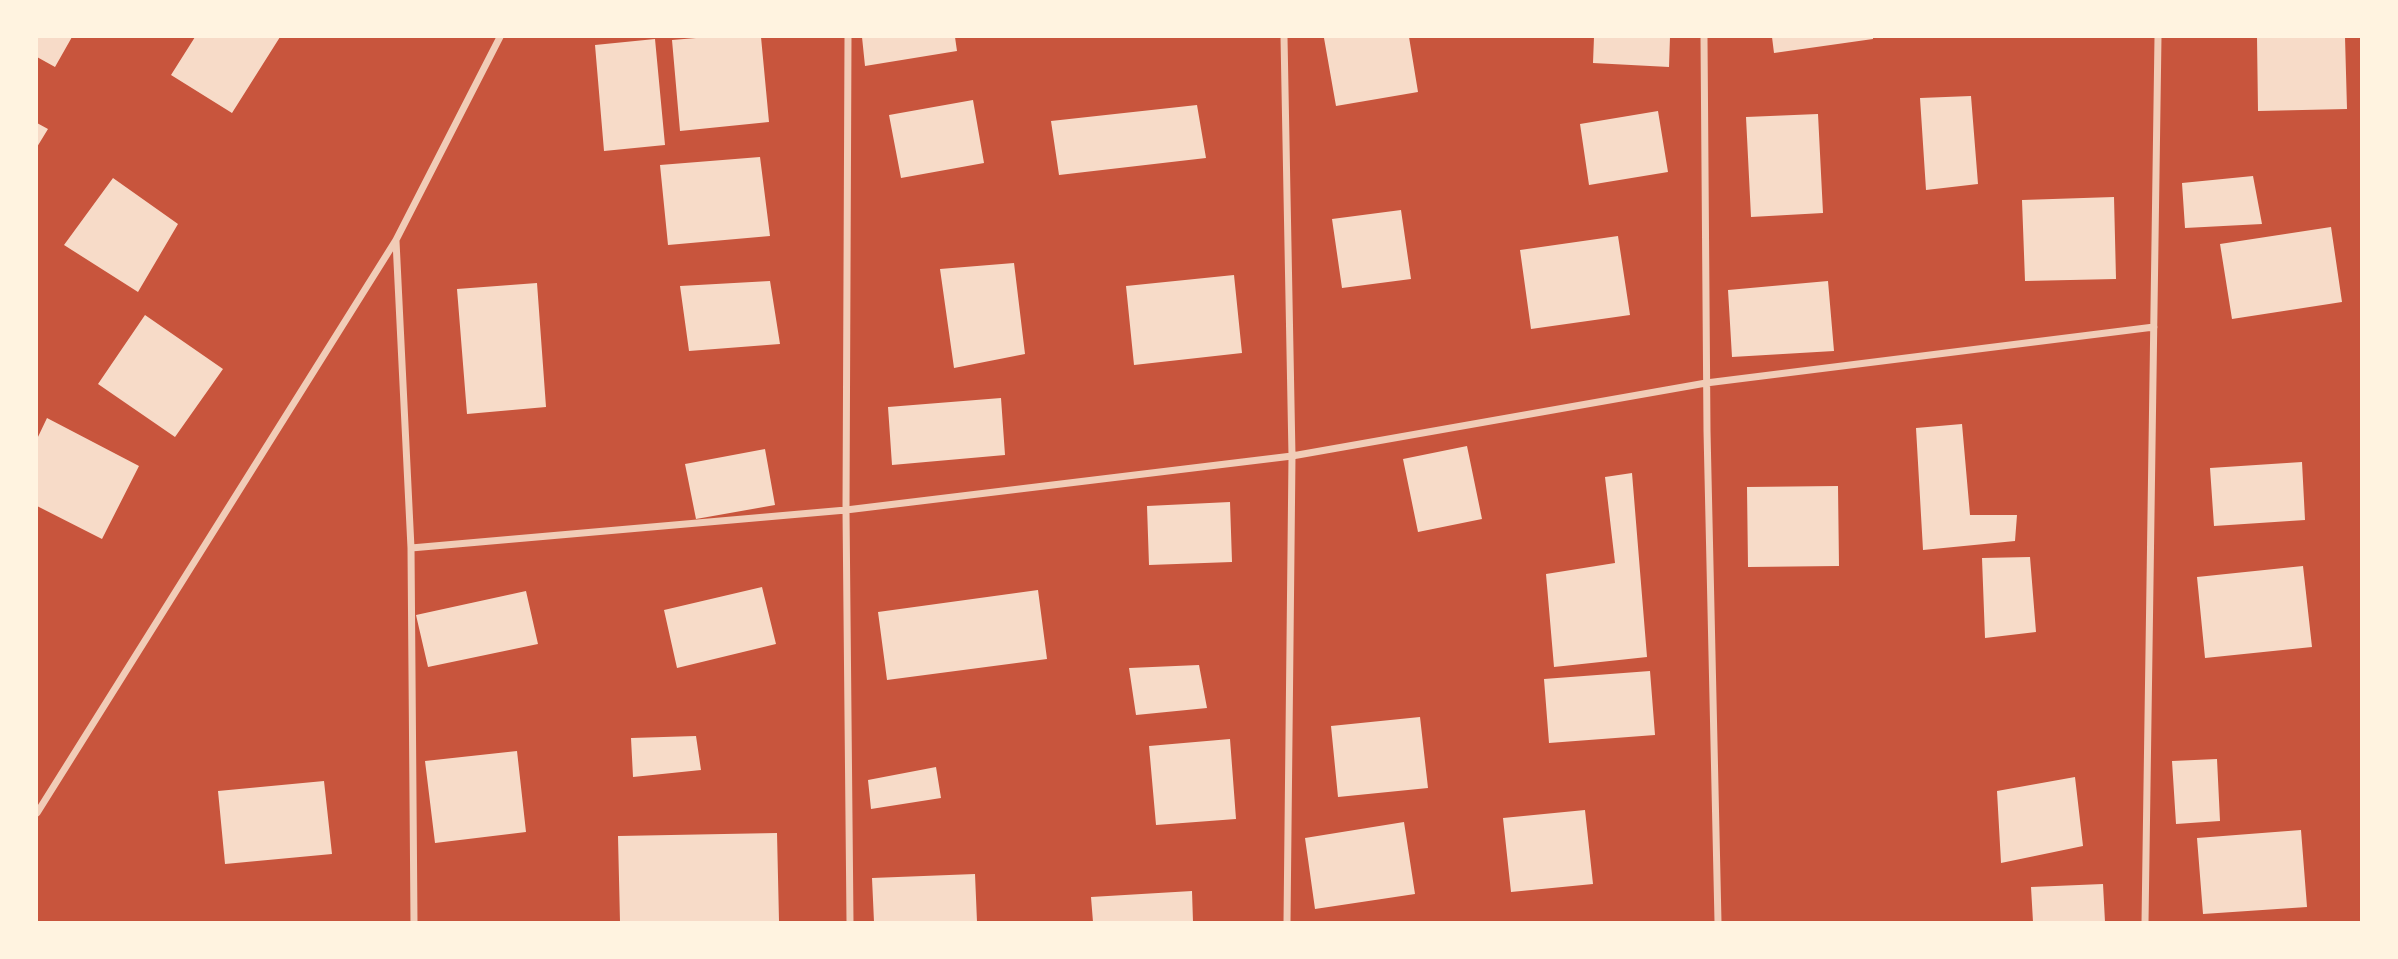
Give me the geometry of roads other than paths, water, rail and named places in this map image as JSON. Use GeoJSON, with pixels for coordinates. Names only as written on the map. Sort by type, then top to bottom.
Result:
{"type":"FeatureCollection","features":[{"type":"Feature","properties":{"kind":"street"},"geometry":{"type":"LineString","coordinates":[[37,813],[396,240],[500,37]]}},
{"type":"Feature","properties":{"kind":"street"},"geometry":{"type":"LineString","coordinates":[[848,37],[846,510],[850,922]]}},
{"type":"Feature","properties":{"kind":"street"},"geometry":{"type":"LineString","coordinates":[[1284,37],[1292,456],[1287,922]]}},
{"type":"Feature","properties":{"kind":"street"},"geometry":{"type":"LineString","coordinates":[[1704,37],[1706,383],[1718,922]]}},
{"type":"Feature","properties":{"kind":"street"},"geometry":{"type":"LineString","coordinates":[[2145,922],[2158,37]]}},
{"type":"Feature","properties":{"kind":"street"},"geometry":{"type":"LineString","coordinates":[[396,240],[411,548],[414,922]]}},
{"type":"Feature","properties":{"kind":"street"},"geometry":{"type":"LineString","coordinates":[[411,548],[846,510],[1292,456],[1706,383],[2154,327]]}}]}
